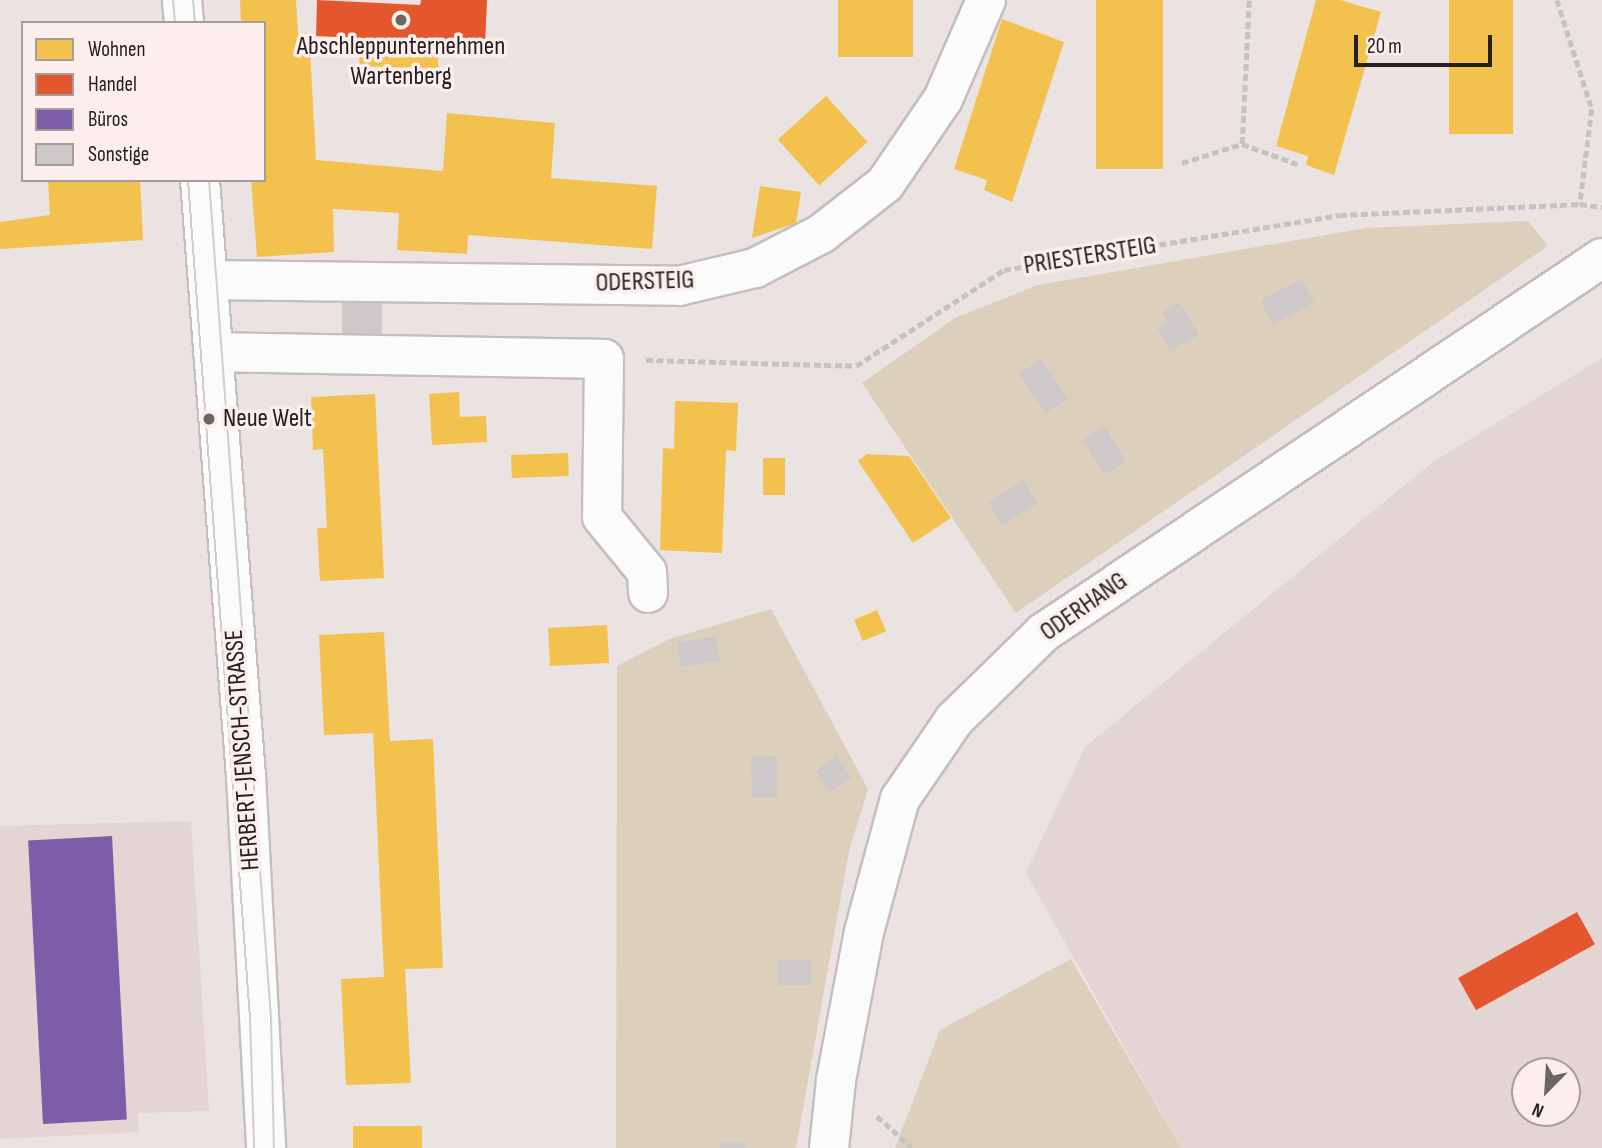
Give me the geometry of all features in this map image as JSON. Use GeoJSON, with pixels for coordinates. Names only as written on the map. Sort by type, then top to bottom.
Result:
{"type":"FeatureCollection","features":[{"type":"Feature","properties":{"kind":"street"},"geometry":{"type":"LineString","coordinates":[[182,0],[184,21]]}},
{"type":"Feature","properties":{"kind":"street","name":"ODERSTEIG"},"geometry":{"type":"LineString","coordinates":[[209,280],[679,286],[755,268],[821,234],[884,184],[943,99],[986,0]]}},
{"type":"Feature","properties":{"kind":"street","name":"HERBERT-JENSCH-STRASSE"},"geometry":{"type":"LineString","coordinates":[[200,182],[246,776],[264,1148]]}},
{"type":"Feature","properties":{"kind":"street","name":"ODERHANG"},"geometry":{"type":"LineString","coordinates":[[829,1148],[836,1080],[864,932],[900,799],[954,720],[1043,632],[1602,258]]}},
{"type":"Feature","properties":{"kind":"street"},"geometry":{"type":"LineString","coordinates":[[213,352],[604,359],[602,517],[648,572],[648,593]]}},
{"type":"Feature","properties":{"kind":"path"},"geometry":{"type":"LineString","coordinates":[[1242,144],[1249,0]]}},
{"type":"Feature","properties":{"kind":"path"},"geometry":{"type":"LineString","coordinates":[[1557,0],[1592,109],[1580,204]]}},
{"type":"Feature","properties":{"kind":"path"},"geometry":{"type":"LineString","coordinates":[[1182,163],[1242,144],[1297,164]]}},
{"type":"Feature","properties":{"kind":"path","name":"PRIESTERSTEIG"},"geometry":{"type":"LineString","coordinates":[[604,359],[856,366],[1004,270],[1340,215],[1580,204],[1602,207]]}},
{"type":"Feature","properties":{"kind":"shaded area"},"geometry":{"type":"Polygon","coordinates":[[[1528,221],[1548,246],[1016,613],[862,383],[955,318],[1038,285],[1366,228],[1528,221]]]}},
{"type":"Feature","properties":{"kind":"shaded area"},"geometry":{"type":"Polygon","coordinates":[[[1602,358],[1602,1148],[1181,1148],[1026,873],[1085,747],[1433,462],[1602,358]]]}},
{"type":"Feature","properties":{"kind":"shaded area"},"geometry":{"type":"Polygon","coordinates":[[[771,609],[868,789],[849,851],[796,1148],[616,1148],[617,666],[669,639],[771,609]]]}},
{"type":"Feature","properties":{"kind":"shaded area"},"geometry":{"type":"Polygon","coordinates":[[[191,821],[209,1111],[138,1113],[139,1132],[0,1139],[0,826],[191,821]]]}},
{"type":"Feature","properties":{"kind":"shaded area"},"geometry":{"type":"Polygon","coordinates":[[[1071,959],[1181,1148],[895,1148],[940,1030],[1071,959]]]}},
{"type":"Feature","properties":{"kind":"building: Wohnen"},"geometry":{"type":"Polygon","coordinates":[[[240,0],[296,0],[298,34],[309,33],[316,160],[443,171],[447,113],[555,123],[551,178],[657,186],[652,249],[468,235],[467,254],[397,250],[399,213],[333,209],[334,252],[257,257],[251,182],[266,182],[266,21],[241,21],[240,0]]]}},
{"type":"Feature","properties":{"kind":"building: Wohnen"},"geometry":{"type":"Polygon","coordinates":[[[838,0],[913,0],[913,57],[838,57],[838,0]]]}},
{"type":"Feature","properties":{"kind":"building: Wohnen"},"geometry":{"type":"Polygon","coordinates":[[[1096,0],[1163,0],[1163,169],[1096,169],[1096,0]]]}},
{"type":"Feature","properties":{"kind":"building: Wohnen"},"geometry":{"type":"Polygon","coordinates":[[[1316,0],[1340,0],[1381,12],[1334,175],[1306,165],[1308,156],[1276,146],[1316,0]]]}},
{"type":"Feature","properties":{"kind":"building: Wohnen"},"geometry":{"type":"Polygon","coordinates":[[[1449,0],[1513,0],[1513,134],[1449,134],[1449,0]]]}},
{"type":"Feature","properties":{"kind":"building: Wohnen"},"geometry":{"type":"Polygon","coordinates":[[[1002,19],[1064,42],[1012,202],[984,190],[987,180],[954,169],[1002,19]]]}},
{"type":"Feature","properties":{"kind":"building: Wohnen"},"geometry":{"type":"Polygon","coordinates":[[[360,38],[439,41],[438,69],[359,66],[360,38]]]}},
{"type":"Feature","properties":{"kind":"building: Wohnen"},"geometry":{"type":"Polygon","coordinates":[[[826,96],[867,142],[819,186],[778,139],[826,96]]]}},
{"type":"Feature","properties":{"kind":"building: Wohnen"},"geometry":{"type":"Polygon","coordinates":[[[48,182],[140,182],[143,240],[0,249],[0,222],[50,215],[48,182]]]}},
{"type":"Feature","properties":{"kind":"building: Wohnen"},"geometry":{"type":"Polygon","coordinates":[[[760,186],[801,192],[796,223],[752,238],[760,186]]]}},
{"type":"Feature","properties":{"kind":"building: Wohnen"},"geometry":{"type":"Polygon","coordinates":[[[459,392],[460,417],[486,416],[487,442],[432,445],[429,394],[459,392]]]}},
{"type":"Feature","properties":{"kind":"building: Wohnen"},"geometry":{"type":"Polygon","coordinates":[[[375,394],[384,578],[320,581],[317,528],[327,528],[323,449],[313,450],[311,397],[375,394]]]}},
{"type":"Feature","properties":{"kind":"building: Wohnen"},"geometry":{"type":"Polygon","coordinates":[[[675,401],[738,403],[736,451],[726,450],[722,553],[660,550],[663,448],[674,449],[675,401]]]}},
{"type":"Feature","properties":{"kind":"building: Wohnen"},"geometry":{"type":"Polygon","coordinates":[[[568,453],[569,476],[512,478],[511,455],[568,453]]]}},
{"type":"Feature","properties":{"kind":"building: Wohnen"},"geometry":{"type":"Polygon","coordinates":[[[867,454],[909,456],[951,518],[913,543],[858,461],[867,454]]]}},
{"type":"Feature","properties":{"kind":"building: Wohnen"},"geometry":{"type":"Polygon","coordinates":[[[763,458],[785,458],[785,495],[763,495],[763,458]]]}},
{"type":"Feature","properties":{"kind":"building: Wohnen"},"geometry":{"type":"Polygon","coordinates":[[[877,610],[886,631],[863,641],[854,620],[877,610]]]}},
{"type":"Feature","properties":{"kind":"building: Wohnen"},"geometry":{"type":"Polygon","coordinates":[[[607,625],[609,663],[550,666],[548,628],[607,625]]]}},
{"type":"Feature","properties":{"kind":"building: Wohnen"},"geometry":{"type":"Polygon","coordinates":[[[384,632],[390,741],[433,739],[443,968],[405,969],[411,1083],[346,1085],[341,979],[384,977],[373,733],[324,735],[319,635],[384,632]]]}},
{"type":"Feature","properties":{"kind":"building: Wohnen"},"geometry":{"type":"Polygon","coordinates":[[[353,1126],[422,1126],[422,1148],[353,1148],[353,1126]]]}},
{"type":"Feature","properties":{"kind":"building: Handel","name":"Abschleppunternehmen Wartenberg"},"geometry":{"type":"Polygon","coordinates":[[[317,0],[420,5],[421,0],[487,0],[485,44],[316,36],[317,0]]]}},
{"type":"Feature","properties":{"kind":"building: Handel"},"geometry":{"type":"Polygon","coordinates":[[[1577,912],[1595,944],[1476,1010],[1458,978],[1577,912]]]}},
{"type":"Feature","properties":{"kind":"building: Büros"},"geometry":{"type":"Polygon","coordinates":[[[112,836],[127,1120],[43,1124],[28,840],[112,836]]]}},
{"type":"Feature","properties":{"kind":"building: Sonstige"},"geometry":{"type":"Polygon","coordinates":[[[1302,279],[1314,303],[1272,324],[1260,300],[1302,279]]]}},
{"type":"Feature","properties":{"kind":"building: Sonstige"},"geometry":{"type":"Polygon","coordinates":[[[342,296],[382,296],[382,334],[342,334],[342,296]]]}},
{"type":"Feature","properties":{"kind":"building: Sonstige"},"geometry":{"type":"Polygon","coordinates":[[[1180,302],[1199,335],[1170,351],[1157,328],[1168,322],[1162,312],[1180,302]]]}},
{"type":"Feature","properties":{"kind":"building: Sonstige"},"geometry":{"type":"Polygon","coordinates":[[[1041,359],[1068,399],[1045,414],[1019,374],[1041,359]]]}},
{"type":"Feature","properties":{"kind":"building: Sonstige"},"geometry":{"type":"Polygon","coordinates":[[[1105,426],[1126,461],[1104,475],[1083,439],[1105,426]]]}},
{"type":"Feature","properties":{"kind":"building: Sonstige"},"geometry":{"type":"Polygon","coordinates":[[[1024,480],[1038,503],[1002,525],[988,502],[1024,480]]]}},
{"type":"Feature","properties":{"kind":"building: Sonstige"},"geometry":{"type":"Polygon","coordinates":[[[716,636],[720,661],[680,667],[676,642],[716,636]]]}},
{"type":"Feature","properties":{"kind":"building: Sonstige"},"geometry":{"type":"Polygon","coordinates":[[[751,756],[777,756],[778,797],[752,797],[751,756]]]}},
{"type":"Feature","properties":{"kind":"building: Sonstige"},"geometry":{"type":"Polygon","coordinates":[[[836,756],[851,777],[830,792],[815,771],[836,756]]]}},
{"type":"Feature","properties":{"kind":"building: Sonstige"},"geometry":{"type":"Polygon","coordinates":[[[777,960],[811,960],[811,985],[777,985],[777,960]]]}},
{"type":"Feature","properties":{"kind":"building: Sonstige"},"geometry":{"type":"Polygon","coordinates":[[[745,1142],[745,1148],[720,1148],[719,1143],[745,1142]]]}},
{"type":"Feature","properties":{"kind":"tram line"},"geometry":{"type":"LineString","coordinates":[[173,0],[175,21]]}},
{"type":"Feature","properties":{"kind":"tram line"},"geometry":{"type":"LineString","coordinates":[[193,0],[195,21]]}},
{"type":"Feature","properties":{"kind":"tram line"},"geometry":{"type":"LineString","coordinates":[[188,182],[250,1018],[254,1148]]}},
{"type":"Feature","properties":{"kind":"tram line"},"geometry":{"type":"LineString","coordinates":[[209,182],[271,1018],[274,1148]]}},
{"type":"Feature","properties":{"kind":"place","name":"Abschleppunternehmen Wartenberg"},"geometry":{"type":"Point","coordinates":[401,20]}},
{"type":"Feature","properties":{"kind":"place","name":"Neue Welt"},"geometry":{"type":"Point","coordinates":[209,419]}}]}
